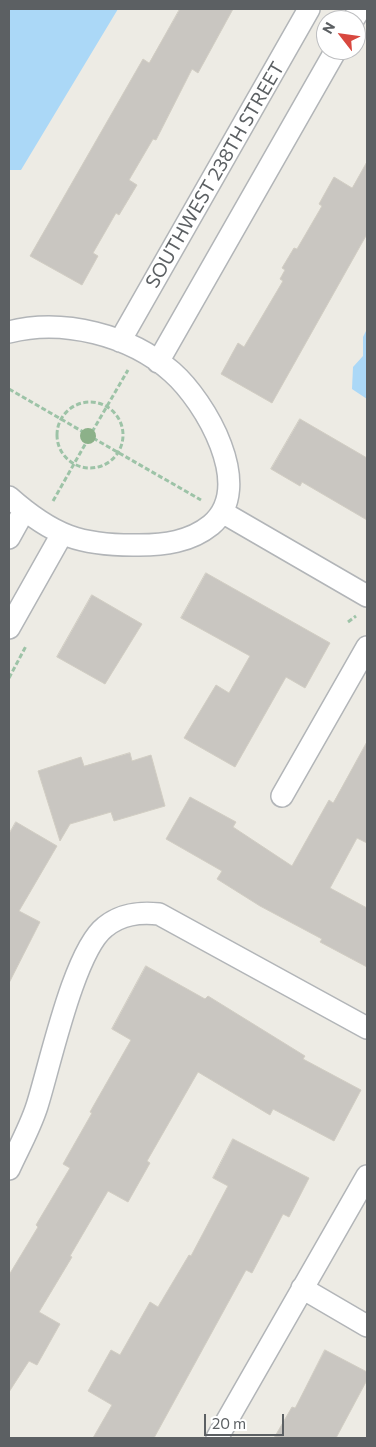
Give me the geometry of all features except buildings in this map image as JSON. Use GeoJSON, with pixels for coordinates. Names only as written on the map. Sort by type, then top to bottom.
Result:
{"type":"FeatureCollection","features":[{"type":"Feature","properties":{"kind":"street","name":"SOUTHWEST 238TH STREET"},"geometry":{"type":"LineString","coordinates":[[120,341],[309,9]]}},
{"type":"Feature","properties":{"kind":"street"},"geometry":{"type":"LineString","coordinates":[[158,362],[330,60]]}},
{"type":"Feature","properties":{"kind":"street"},"geometry":{"type":"LineString","coordinates":[[9,332],[43,326],[63,327],[120,341],[158,362],[172,372],[189,390],[210,418],[224,454],[228,476],[226,497],[214,507],[211,525],[194,535],[176,542],[160,545],[85,542],[62,534],[17,504],[9,538]]}},
{"type":"Feature","properties":{"kind":"street"},"geometry":{"type":"LineString","coordinates":[[214,507],[367,596]]}},
{"type":"Feature","properties":{"kind":"street"},"geometry":{"type":"LineString","coordinates":[[9,628],[62,534]]}},
{"type":"Feature","properties":{"kind":"street"},"geometry":{"type":"LineString","coordinates":[[282,796],[367,647]]}},
{"type":"Feature","properties":{"kind":"street"},"geometry":{"type":"LineString","coordinates":[[9,1169],[36,1109],[72,986],[83,960],[95,937],[104,927],[116,920],[143,912],[159,914],[367,1028]]}},
{"type":"Feature","properties":{"kind":"street"},"geometry":{"type":"LineString","coordinates":[[217,1438],[367,1176]]}},
{"type":"Feature","properties":{"kind":"street"},"geometry":{"type":"LineString","coordinates":[[302,1288],[367,1326]]}},
{"type":"Feature","properties":{"kind":"path"},"geometry":{"type":"LineString","coordinates":[[93,438],[92,432],[132,363]]}},
{"type":"Feature","properties":{"kind":"path"},"geometry":{"type":"LineString","coordinates":[[9,389],[85,433],[92,432]]}},
{"type":"Feature","properties":{"kind":"path"},"geometry":{"type":"LineString","coordinates":[[86,402],[97,402],[107,406],[120,422],[123,432],[118,452],[103,466],[84,468],[74,464],[60,449],[57,434],[61,419],[76,405],[86,402]]}},
{"type":"Feature","properties":{"kind":"path"},"geometry":{"type":"LineString","coordinates":[[85,433],[83,436],[87,441]]}},
{"type":"Feature","properties":{"kind":"path"},"geometry":{"type":"LineString","coordinates":[[93,438],[214,507]]}},
{"type":"Feature","properties":{"kind":"path"},"geometry":{"type":"LineString","coordinates":[[52,502],[87,441],[93,438]]}},
{"type":"Feature","properties":{"kind":"path"},"geometry":{"type":"LineString","coordinates":[[9,678],[28,643]]}},
{"type":"Feature","properties":{"kind":"water"},"geometry":{"type":"Polygon","coordinates":[[[9,9],[118,9],[21,170],[9,170],[9,9]]]}},
{"type":"Feature","properties":{"kind":"water"},"geometry":{"type":"Polygon","coordinates":[[[367,329],[367,399],[352,389],[353,367],[363,356],[363,337],[367,329]]]}}]}
